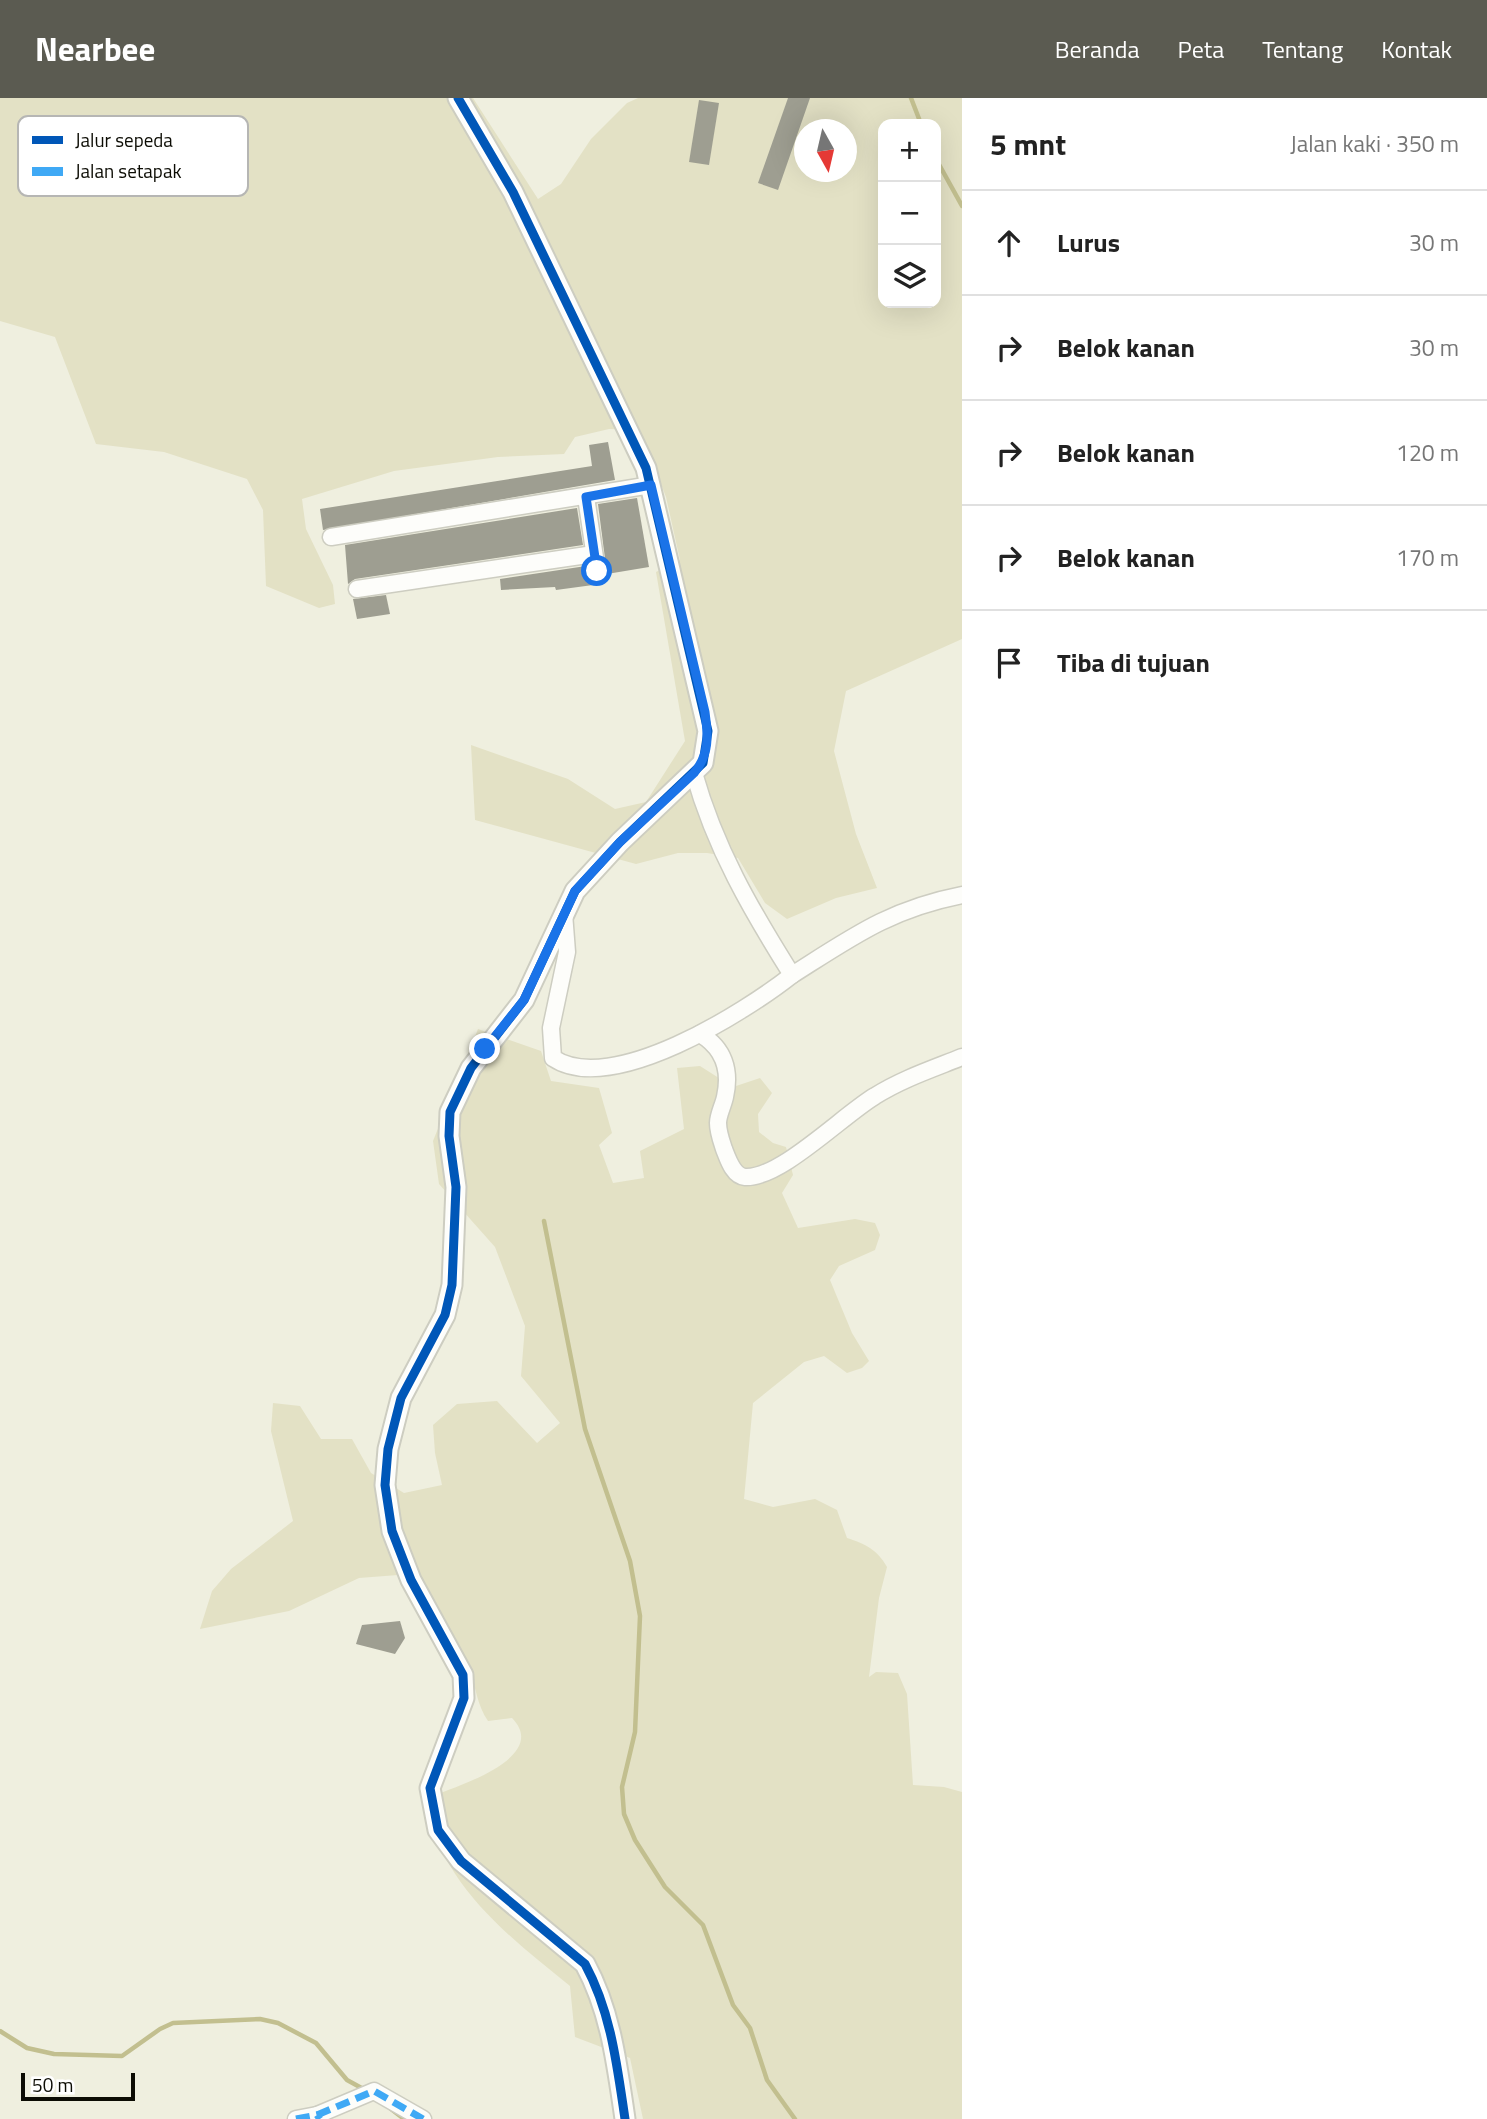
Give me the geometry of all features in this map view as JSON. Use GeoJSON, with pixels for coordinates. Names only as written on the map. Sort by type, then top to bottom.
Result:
{"type":"FeatureCollection","features":[{"type":"Feature","properties":{"kind":"street"},"geometry":{"type":"LineString","coordinates":[[458,98],[513,192],[568,302],[625,420],[651,485],[705,712],[708,748],[703,762],[694,773],[596,866],[575,891],[524,1000],[471,1068],[450,1112],[449,1136],[456,1188],[452,1286],[445,1315],[415,1367],[393,1423],[385,1485],[392,1531],[411,1580],[463,1675],[464,1698],[430,1788],[438,1830],[461,1861],[585,1964],[596,1985],[611,2029],[625,2119]]}},
{"type":"Feature","properties":{"kind":"street"},"geometry":{"type":"LineString","coordinates":[[331,537],[651,485]]}},
{"type":"Feature","properties":{"kind":"street"},"geometry":{"type":"LineString","coordinates":[[586,497],[597,571]]}},
{"type":"Feature","properties":{"kind":"street"},"geometry":{"type":"LineString","coordinates":[[357,589],[594,554]]}},
{"type":"Feature","properties":{"kind":"street"},"geometry":{"type":"LineString","coordinates":[[694,773],[707,820],[724,859],[792,975]]}},
{"type":"Feature","properties":{"kind":"street"},"geometry":{"type":"LineString","coordinates":[[564,913],[567,952],[551,1028],[553,1058],[585,1068],[609,1069],[700,1034],[878,920],[918,905],[962,895]]}},
{"type":"Feature","properties":{"kind":"street"},"geometry":{"type":"LineString","coordinates":[[700,1034],[717,1044],[724,1057],[726,1092],[718,1120],[719,1133],[732,1168],[738,1175],[746,1177],[761,1174],[795,1157],[847,1113],[877,1094],[962,1057]]}},
{"type":"Feature","properties":{"kind":"street"},"geometry":{"type":"LineString","coordinates":[[296,2119],[319,2117],[369,2093],[423,2119]]}},
{"type":"Feature","properties":{"kind":"shaded area"},"geometry":{"type":"Polygon","coordinates":[[[0,98],[473,98],[538,199],[561,184],[591,139],[627,103],[638,98],[962,98],[962,639],[846,691],[834,751],[856,834],[877,888],[836,898],[787,919],[765,903],[738,858],[707,853],[678,853],[636,864],[475,820],[471,745],[568,779],[615,809],[646,802],[685,741],[656,572],[680,560],[666,497],[640,430],[609,429],[575,437],[564,454],[498,457],[394,471],[302,499],[306,529],[333,585],[335,604],[319,608],[266,586],[263,510],[247,479],[164,452],[96,444],[55,337],[0,321],[0,98]]]}},
{"type":"Feature","properties":{"kind":"shaded area"},"geometry":{"type":"Polygon","coordinates":[[[478,1029],[541,1051],[551,1081],[599,1088],[612,1133],[599,1145],[613,1183],[644,1178],[640,1151],[684,1129],[677,1068],[700,1066],[733,1087],[760,1078],[772,1093],[758,1114],[759,1132],[773,1143],[786,1147],[793,1175],[782,1193],[798,1228],[855,1219],[875,1223],[880,1235],[875,1250],[839,1266],[830,1280],[852,1333],[869,1361],[862,1368],[847,1373],[824,1356],[804,1362],[753,1403],[744,1499],[773,1507],[815,1499],[837,1510],[847,1538],[870,1548],[887,1567],[879,1598],[869,1677],[876,1672],[898,1673],[907,1694],[913,1785],[944,1787],[962,1792],[962,2119],[643,2119],[630,2058],[575,2037],[570,1986],[500,1927],[460,1881],[444,1855],[433,1828],[427,1798],[495,1769],[510,1758],[519,1746],[521,1732],[512,1718],[488,1721],[479,1703],[464,1655],[431,1605],[398,1575],[359,1578],[289,1611],[200,1629],[212,1591],[231,1569],[293,1521],[271,1431],[273,1403],[300,1406],[321,1439],[352,1439],[371,1473],[404,1493],[442,1485],[435,1453],[433,1425],[457,1404],[497,1401],[537,1443],[560,1423],[521,1376],[525,1326],[495,1247],[439,1184],[433,1141],[478,1029]]]}},
{"type":"Feature","properties":{"kind":"building"},"geometry":{"type":"Polygon","coordinates":[[[788,98],[810,98],[803,119],[794,119],[794,144],[778,190],[758,183],[788,98]]]}},
{"type":"Feature","properties":{"kind":"building"},"geometry":{"type":"Polygon","coordinates":[[[699,100],[719,103],[709,165],[689,162],[699,100]]]}},
{"type":"Feature","properties":{"kind":"building"},"geometry":{"type":"Polygon","coordinates":[[[608,442],[615,480],[323,530],[320,509],[592,466],[589,445],[608,442]]]}},
{"type":"Feature","properties":{"kind":"building"},"geometry":{"type":"Polygon","coordinates":[[[637,498],[649,567],[607,574],[598,504],[637,498]]]}},
{"type":"Feature","properties":{"kind":"building"},"geometry":{"type":"Polygon","coordinates":[[[577,508],[583,545],[355,579],[348,584],[345,545],[577,508]]]}},
{"type":"Feature","properties":{"kind":"building"},"geometry":{"type":"Polygon","coordinates":[[[586,566],[593,585],[556,590],[555,587],[501,590],[500,579],[586,566]]]}},
{"type":"Feature","properties":{"kind":"building"},"geometry":{"type":"Polygon","coordinates":[[[386,595],[390,614],[357,619],[353,599],[386,595]]]}},
{"type":"Feature","properties":{"kind":"building"},"geometry":{"type":"Polygon","coordinates":[[[400,1621],[405,1638],[395,1654],[356,1644],[362,1625],[400,1621]]]}},
{"type":"Feature","properties":{"kind":"waterway"},"geometry":{"type":"LineString","coordinates":[[911,98],[919,119]]}},
{"type":"Feature","properties":{"kind":"waterway"},"geometry":{"type":"LineString","coordinates":[[941,168],[962,206]]}},
{"type":"Feature","properties":{"kind":"waterway"},"geometry":{"type":"LineString","coordinates":[[544,1221],[585,1429],[630,1561],[640,1616],[635,1732],[622,1787],[624,1814],[635,1840],[665,1887],[703,1925],[733,2005],[750,2028],[767,2080],[795,2119]]}},
{"type":"Feature","properties":{"kind":"waterway"},"geometry":{"type":"LineString","coordinates":[[0,2031],[27,2048],[54,2054],[122,2056],[173,2023],[260,2019],[278,2023],[316,2043],[347,2080],[367,2091]]}},
{"type":"Feature","properties":{"kind":"waterway"},"geometry":{"type":"LineString","coordinates":[[391,2109],[404,2119]]}},
{"type":"Feature","properties":{"kind":"marked path"},"geometry":{"type":"LineString","coordinates":[[317,2115],[374,2091],[423,2119]]}},
{"type":"Feature","properties":{"kind":"marked path"},"geometry":{"type":"LineString","coordinates":[[296,2119],[317,2115],[320,2119]]}},
{"type":"Feature","properties":{"kind":"cycle path"},"geometry":{"type":"LineString","coordinates":[[458,98],[513,192],[646,468],[708,731],[703,763],[620,842],[575,891],[524,1000],[471,1068],[450,1112],[449,1136],[456,1187],[452,1285],[445,1315],[401,1398],[388,1449],[385,1485],[392,1531],[411,1580],[463,1675],[464,1698],[430,1788],[438,1830],[461,1861],[585,1964],[607,2020],[625,2119]]}},
{"type":"Feature","properties":{"kind":"route"},"geometry":{"type":"LineString","coordinates":[[485,1049],[524,1000],[575,891],[620,842],[694,773],[703,762],[708,748],[705,712],[651,485],[586,497],[597,571]]}}]}
